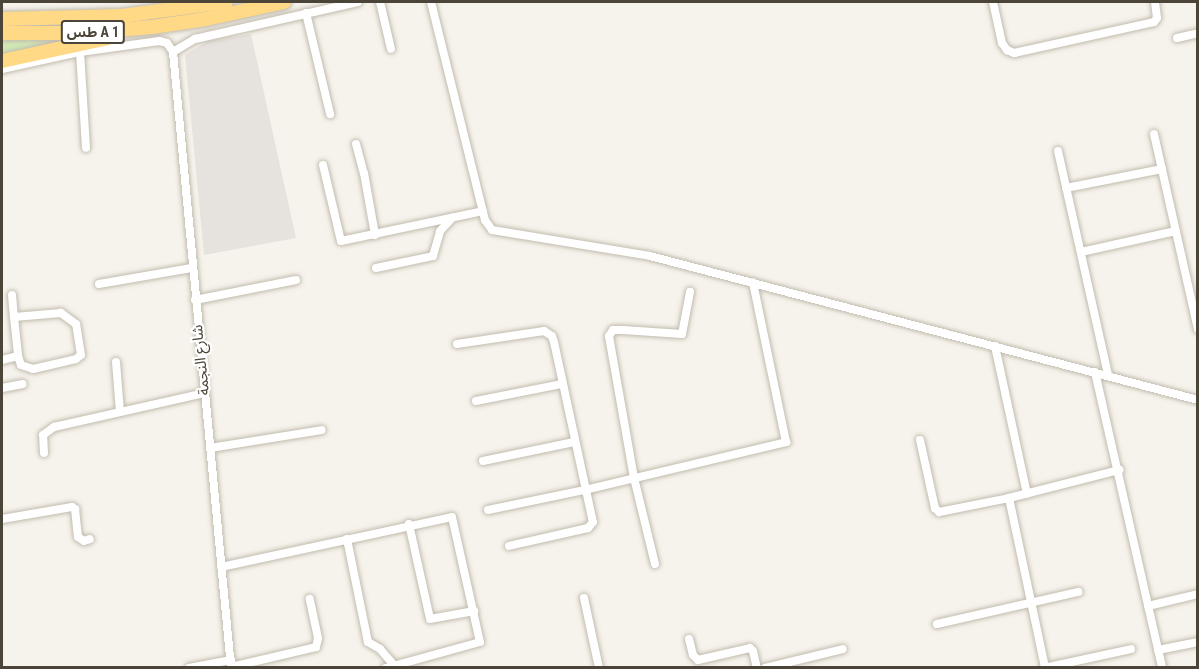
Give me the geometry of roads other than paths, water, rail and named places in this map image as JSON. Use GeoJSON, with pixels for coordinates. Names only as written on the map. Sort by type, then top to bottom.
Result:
{"type":"FeatureCollection","features":[{"type":"Feature","properties":{"kind":"highway"},"geometry":{"type":"LineString","coordinates":[[2,19],[112,17],[226,2]]}},
{"type":"Feature","properties":{"kind":"highway"},"geometry":{"type":"LineString","coordinates":[[2,61],[284,2]]}},
{"type":"Feature","properties":{"kind":"highway","name":"طس A 1"},"geometry":{"type":"LineString","coordinates":[[2,33],[100,32],[183,23]]}},
{"type":"Feature","properties":{"kind":"street"},"geometry":{"type":"LineString","coordinates":[[2,69],[80,52],[159,41],[167,43],[173,52],[195,39],[358,2]]}},
{"type":"Feature","properties":{"kind":"street"},"geometry":{"type":"LineString","coordinates":[[380,2],[391,49]]}},
{"type":"Feature","properties":{"kind":"street"},"geometry":{"type":"LineString","coordinates":[[430,2],[487,226],[492,230],[651,256],[1197,400]]}},
{"type":"Feature","properties":{"kind":"street"},"geometry":{"type":"LineString","coordinates":[[993,2],[1002,44],[1014,53],[1154,22],[1157,18],[1155,2]]}},
{"type":"Feature","properties":{"kind":"street"},"geometry":{"type":"LineString","coordinates":[[306,13],[330,114]]}},
{"type":"Feature","properties":{"kind":"street"},"geometry":{"type":"LineString","coordinates":[[1177,38],[1197,33]]}},
{"type":"Feature","properties":{"kind":"street"},"geometry":{"type":"LineString","coordinates":[[80,52],[86,148]]}},
{"type":"Feature","properties":{"kind":"street","name":"شارع النجمة"},"geometry":{"type":"LineString","coordinates":[[173,52],[231,665]]}},
{"type":"Feature","properties":{"kind":"street"},"geometry":{"type":"LineString","coordinates":[[1154,134],[1197,329]]}},
{"type":"Feature","properties":{"kind":"street"},"geometry":{"type":"LineString","coordinates":[[356,144],[364,173],[375,235]]}},
{"type":"Feature","properties":{"kind":"street"},"geometry":{"type":"LineString","coordinates":[[1058,151],[1108,375]]}},
{"type":"Feature","properties":{"kind":"street"},"geometry":{"type":"LineString","coordinates":[[323,165],[340,240],[349,241],[483,211]]}},
{"type":"Feature","properties":{"kind":"street"},"geometry":{"type":"LineString","coordinates":[[1066,188],[1162,169]]}},
{"type":"Feature","properties":{"kind":"street"},"geometry":{"type":"LineString","coordinates":[[376,268],[433,256],[440,231],[452,218]]}},
{"type":"Feature","properties":{"kind":"street"},"geometry":{"type":"LineString","coordinates":[[1081,252],[1176,231]]}},
{"type":"Feature","properties":{"kind":"street"},"geometry":{"type":"LineString","coordinates":[[99,284],[192,268]]}},
{"type":"Feature","properties":{"kind":"street"},"geometry":{"type":"LineString","coordinates":[[195,300],[296,280]]}},
{"type":"Feature","properties":{"kind":"street"},"geometry":{"type":"LineString","coordinates":[[488,510],[585,490],[786,442],[753,282]]}},
{"type":"Feature","properties":{"kind":"street"},"geometry":{"type":"LineString","coordinates":[[656,564],[634,478],[609,336],[613,330],[682,334],[690,292]]}},
{"type":"Feature","properties":{"kind":"street"},"geometry":{"type":"LineString","coordinates":[[12,295],[14,317],[18,356],[21,365],[33,369],[76,359],[81,351],[76,324],[61,314],[14,317]]}},
{"type":"Feature","properties":{"kind":"street"},"geometry":{"type":"LineString","coordinates":[[457,344],[548,333],[552,336],[592,526],[509,546]]}},
{"type":"Feature","properties":{"kind":"street"},"geometry":{"type":"LineString","coordinates":[[995,346],[1027,494]]}},
{"type":"Feature","properties":{"kind":"street"},"geometry":{"type":"LineString","coordinates":[[2,360],[18,356]]}},
{"type":"Feature","properties":{"kind":"street"},"geometry":{"type":"LineString","coordinates":[[116,363],[120,412]]}},
{"type":"Feature","properties":{"kind":"street"},"geometry":{"type":"LineString","coordinates":[[1095,372],[1119,470],[1161,668]]}},
{"type":"Feature","properties":{"kind":"street"},"geometry":{"type":"LineString","coordinates":[[2,388],[23,384]]}},
{"type":"Feature","properties":{"kind":"street"},"geometry":{"type":"LineString","coordinates":[[476,401],[562,384]]}},
{"type":"Feature","properties":{"kind":"street"},"geometry":{"type":"LineString","coordinates":[[44,453],[43,435],[48,430],[205,393]]}},
{"type":"Feature","properties":{"kind":"street"},"geometry":{"type":"LineString","coordinates":[[210,448],[322,430]]}},
{"type":"Feature","properties":{"kind":"street"},"geometry":{"type":"LineString","coordinates":[[920,440],[935,508],[939,512],[1027,494],[1119,470]]}},
{"type":"Feature","properties":{"kind":"street"},"geometry":{"type":"LineString","coordinates":[[483,460],[574,442]]}},
{"type":"Feature","properties":{"kind":"street"},"geometry":{"type":"LineString","coordinates":[[1009,498],[1044,667],[1131,649]]}},
{"type":"Feature","properties":{"kind":"street"},"geometry":{"type":"LineString","coordinates":[[2,519],[72,507],[75,509],[80,539],[90,539]]}},
{"type":"Feature","properties":{"kind":"street"},"geometry":{"type":"LineString","coordinates":[[221,567],[409,525],[452,517],[480,642],[390,666],[380,649],[368,642],[347,539]]}},
{"type":"Feature","properties":{"kind":"street"},"geometry":{"type":"LineString","coordinates":[[409,525],[430,619],[474,611]]}},
{"type":"Feature","properties":{"kind":"street"},"geometry":{"type":"LineString","coordinates":[[937,624],[1078,592]]}},
{"type":"Feature","properties":{"kind":"street"},"geometry":{"type":"LineString","coordinates":[[1148,606],[1197,594]]}},
{"type":"Feature","properties":{"kind":"street"},"geometry":{"type":"LineString","coordinates":[[584,597],[599,668]]}},
{"type":"Feature","properties":{"kind":"street"},"geometry":{"type":"LineString","coordinates":[[189,668],[231,665],[316,647],[318,638],[310,599]]}},
{"type":"Feature","properties":{"kind":"street"},"geometry":{"type":"LineString","coordinates":[[689,639],[693,655],[698,660],[750,648],[753,651],[757,668]]}},
{"type":"Feature","properties":{"kind":"street"},"geometry":{"type":"LineString","coordinates":[[1158,650],[1197,642]]}},
{"type":"Feature","properties":{"kind":"street"},"geometry":{"type":"LineString","coordinates":[[765,668],[843,649]]}}]}
